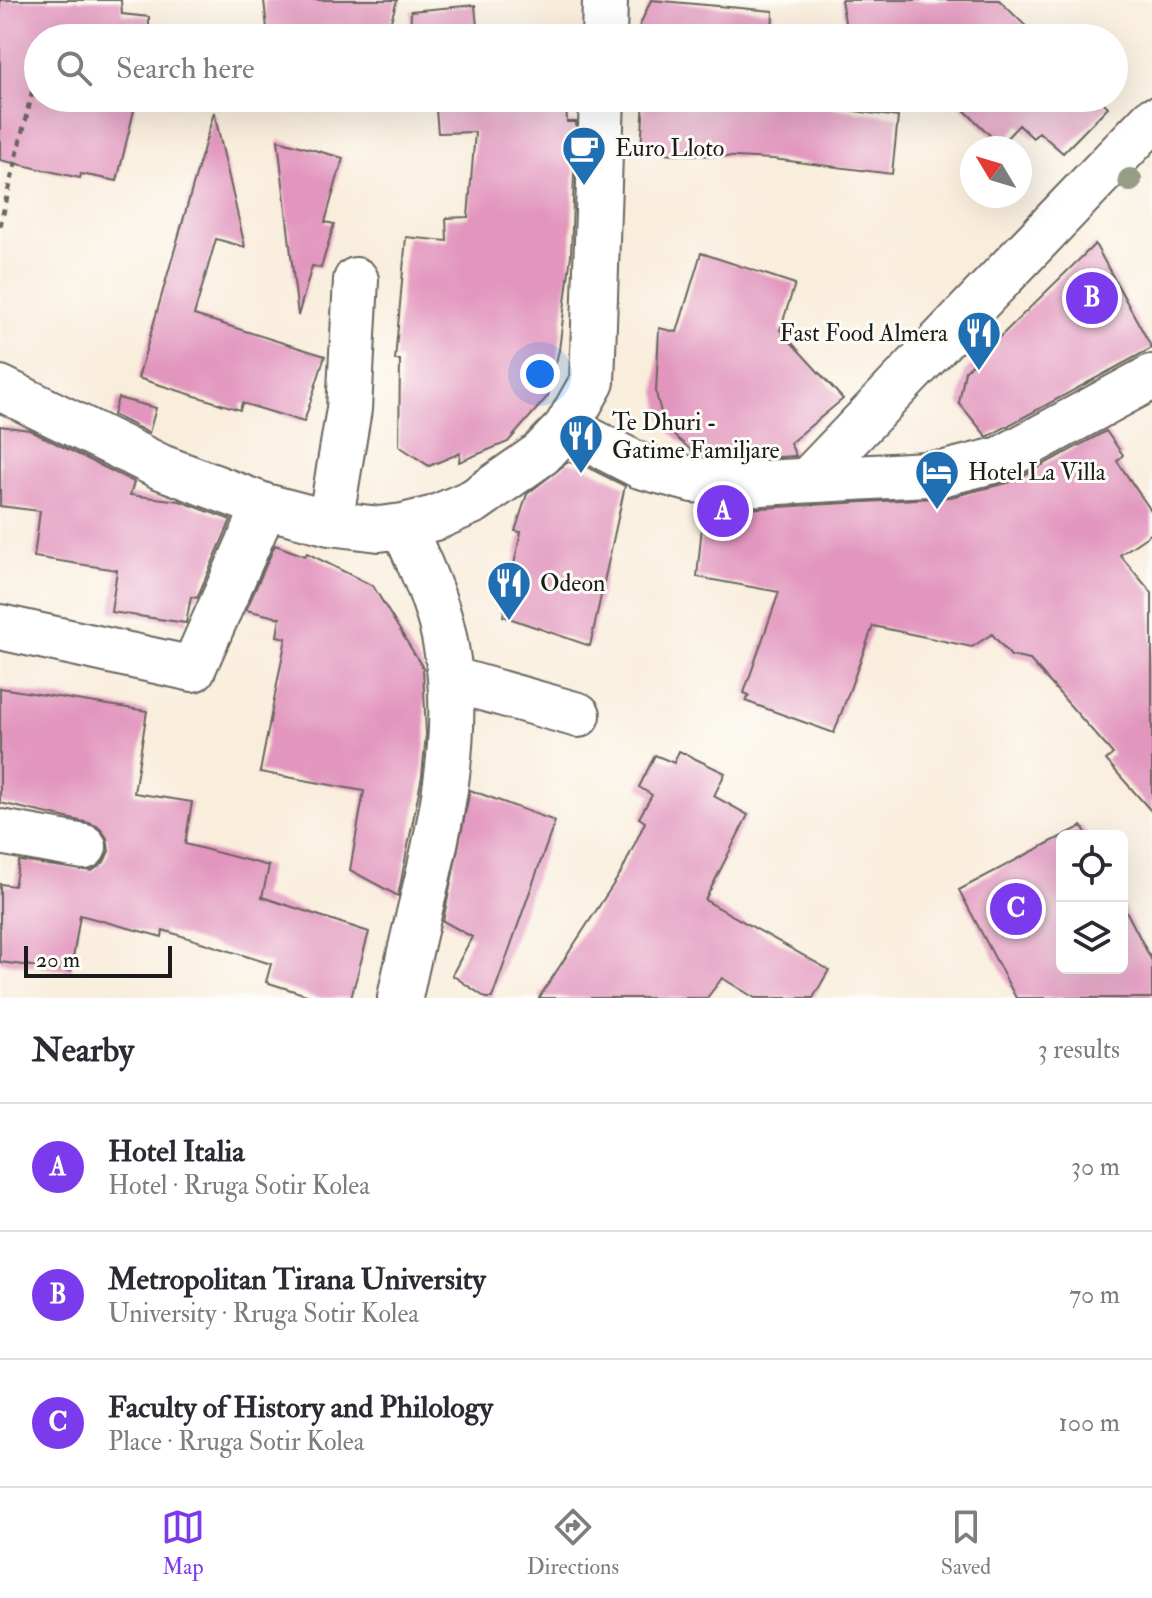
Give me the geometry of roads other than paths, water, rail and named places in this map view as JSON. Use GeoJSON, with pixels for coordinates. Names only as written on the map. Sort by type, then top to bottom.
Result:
{"type":"FeatureCollection","features":[{"type":"Feature","properties":{"kind":"street"},"geometry":{"type":"LineString","coordinates":[[604,24],[605,0]]}},
{"type":"Feature","properties":{"kind":"street"},"geometry":{"type":"LineString","coordinates":[[0,388],[161,467],[265,506],[330,523],[379,529],[403,526],[435,518],[474,501],[541,454],[580,409],[592,382],[602,112]]}},
{"type":"Feature","properties":{"kind":"street"},"geometry":{"type":"LineString","coordinates":[[809,479],[1152,120]]}},
{"type":"Feature","properties":{"kind":"street"},"geometry":{"type":"LineString","coordinates":[[330,523],[349,409],[356,280]]}},
{"type":"Feature","properties":{"kind":"street"},"geometry":{"type":"LineString","coordinates":[[566,428],[640,466],[693,480],[743,484],[945,473],[1001,459],[1152,377]]}},
{"type":"Feature","properties":{"kind":"street"},"geometry":{"type":"LineString","coordinates":[[0,627],[193,669],[265,506]]}},
{"type":"Feature","properties":{"kind":"street"},"geometry":{"type":"LineString","coordinates":[[400,998],[438,821],[448,755],[450,679],[440,619],[403,526]]}},
{"type":"Feature","properties":{"kind":"street"},"geometry":{"type":"LineString","coordinates":[[450,679],[578,715]]}},
{"type":"Feature","properties":{"kind":"street"},"geometry":{"type":"LineString","coordinates":[[0,832],[84,847]]}},
{"type":"Feature","properties":{"kind":"place","name":"Euro Lloto"},"geometry":{"type":"Point","coordinates":[584,187]}},
{"type":"Feature","properties":{"kind":"place","name":"Metropolitan Tirana University"},"geometry":{"type":"Point","coordinates":[1092,298]}},
{"type":"Feature","properties":{"kind":"place","name":"Fast Food Almera"},"geometry":{"type":"Point","coordinates":[979,372]}},
{"type":"Feature","properties":{"kind":"place","name":"Te Dhuri - Gatime Familjare"},"geometry":{"type":"Point","coordinates":[581,475]}},
{"type":"Feature","properties":{"kind":"place","name":"Hotel Italia"},"geometry":{"type":"Point","coordinates":[723,511]}},
{"type":"Feature","properties":{"kind":"place","name":"Hotel La Villa"},"geometry":{"type":"Point","coordinates":[937,511]}},
{"type":"Feature","properties":{"kind":"place","name":"Odeon"},"geometry":{"type":"Point","coordinates":[509,622]}},
{"type":"Feature","properties":{"kind":"place","name":"Faculty of History and Philology"},"geometry":{"type":"Point","coordinates":[1016,909]}}]}
